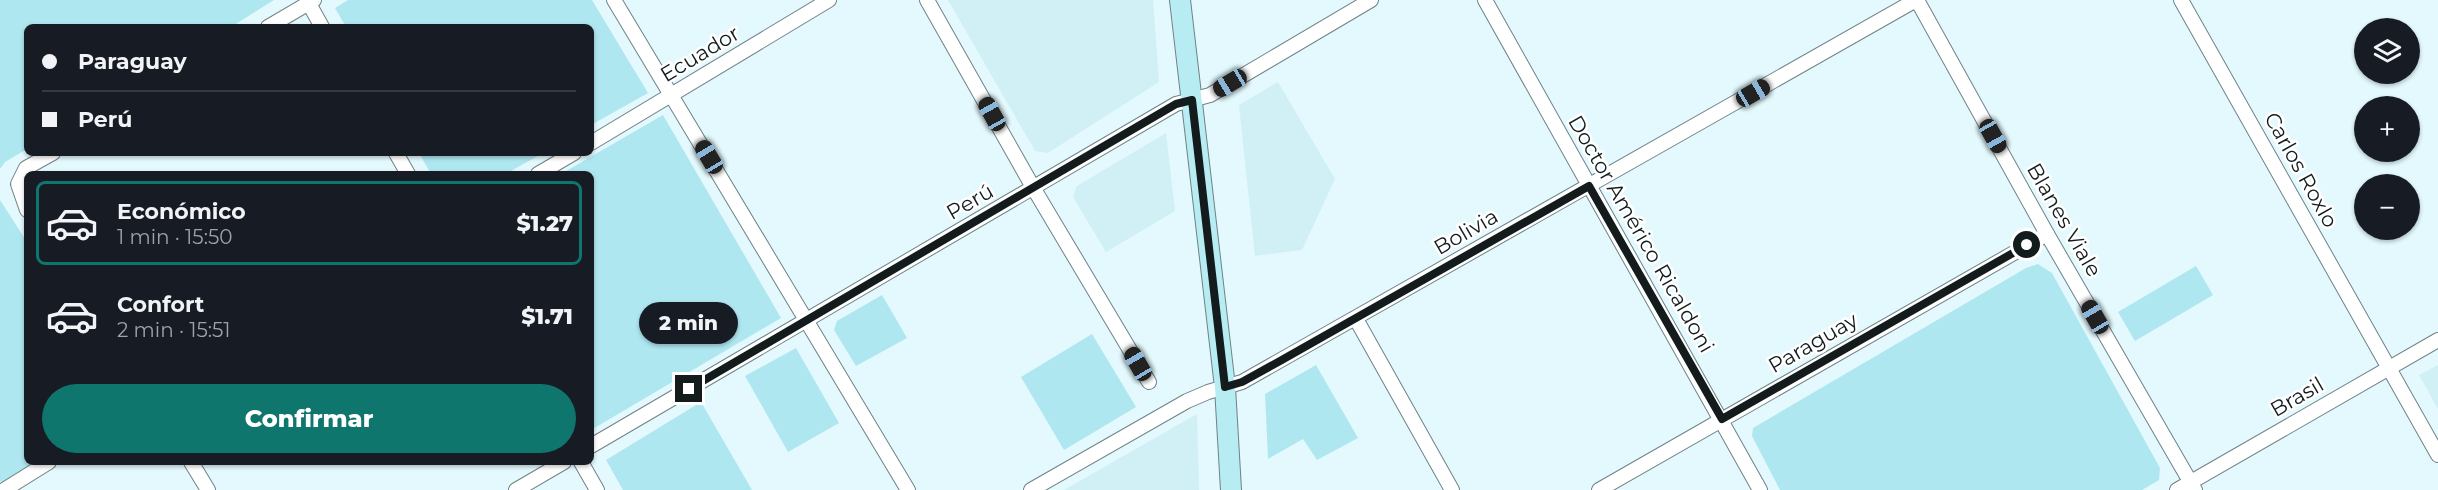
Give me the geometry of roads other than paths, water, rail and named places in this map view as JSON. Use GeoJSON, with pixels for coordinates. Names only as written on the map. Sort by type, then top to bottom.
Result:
{"type":"FeatureCollection","features":[{"type":"Feature","properties":{"kind":"street"},"geometry":{"type":"LineString","coordinates":[[614,0],[908,490]]}},
{"type":"Feature","properties":{"kind":"street","name":"Ecuador"},"geometry":{"type":"LineString","coordinates":[[594,141],[830,0]]}},
{"type":"Feature","properties":{"kind":"street"},"geometry":{"type":"LineString","coordinates":[[927,0],[1034,189],[1149,382]]}},
{"type":"Feature","properties":{"kind":"street"},"geometry":{"type":"LineString","coordinates":[[1180,0],[1225,387],[1231,490]]}},
{"type":"Feature","properties":{"kind":"street","name":"Perú"},"geometry":{"type":"LineString","coordinates":[[594,444],[1176,104],[1210,95],[1371,0]]}},
{"type":"Feature","properties":{"kind":"street","name":"Doctor Américo Ricaldoni"},"geometry":{"type":"LineString","coordinates":[[1485,0],[1760,490]]}},
{"type":"Feature","properties":{"kind":"street","name":"Bolivia"},"geometry":{"type":"LineString","coordinates":[[1031,490],[1187,401],[1242,382],[1356,319],[1917,0]]}},
{"type":"Feature","properties":{"kind":"street","name":"Blanes Viale"},"geometry":{"type":"LineString","coordinates":[[1917,0],[2047,234],[2193,486]]}},
{"type":"Feature","properties":{"kind":"street","name":"Carlos Roxlo"},"geometry":{"type":"LineString","coordinates":[[2181,0],[2438,455]]}},
{"type":"Feature","properties":{"kind":"street"},"geometry":{"type":"LineString","coordinates":[[273,24],[310,1],[321,24]]}},
{"type":"Feature","properties":{"kind":"street"},"geometry":{"type":"LineString","coordinates":[[25,171],[48,156]]}},
{"type":"Feature","properties":{"kind":"street"},"geometry":{"type":"LineString","coordinates":[[398,156],[406,171]]}},
{"type":"Feature","properties":{"kind":"street"},"geometry":{"type":"LineString","coordinates":[[543,171],[569,156]]}},
{"type":"Feature","properties":{"kind":"street"},"geometry":{"type":"LineString","coordinates":[[24,173],[18,184],[24,201]]}},
{"type":"Feature","properties":{"kind":"street","name":"Paraguay"},"geometry":{"type":"LineString","coordinates":[[1599,490],[2047,234]]}},
{"type":"Feature","properties":{"kind":"street"},"geometry":{"type":"LineString","coordinates":[[1356,319],[1452,490]]}},
{"type":"Feature","properties":{"kind":"street","name":"Brasil"},"geometry":{"type":"LineString","coordinates":[[2177,490],[2193,486],[2438,339]]}},
{"type":"Feature","properties":{"kind":"street"},"geometry":{"type":"LineString","coordinates":[[4,490],[44,465]]}},
{"type":"Feature","properties":{"kind":"street"},"geometry":{"type":"LineString","coordinates":[[193,465],[208,490]]}},
{"type":"Feature","properties":{"kind":"street"},"geometry":{"type":"LineString","coordinates":[[516,490],[559,465]]}},
{"type":"Feature","properties":{"kind":"street"},"geometry":{"type":"LineString","coordinates":[[583,465],[597,490]]}}]}
